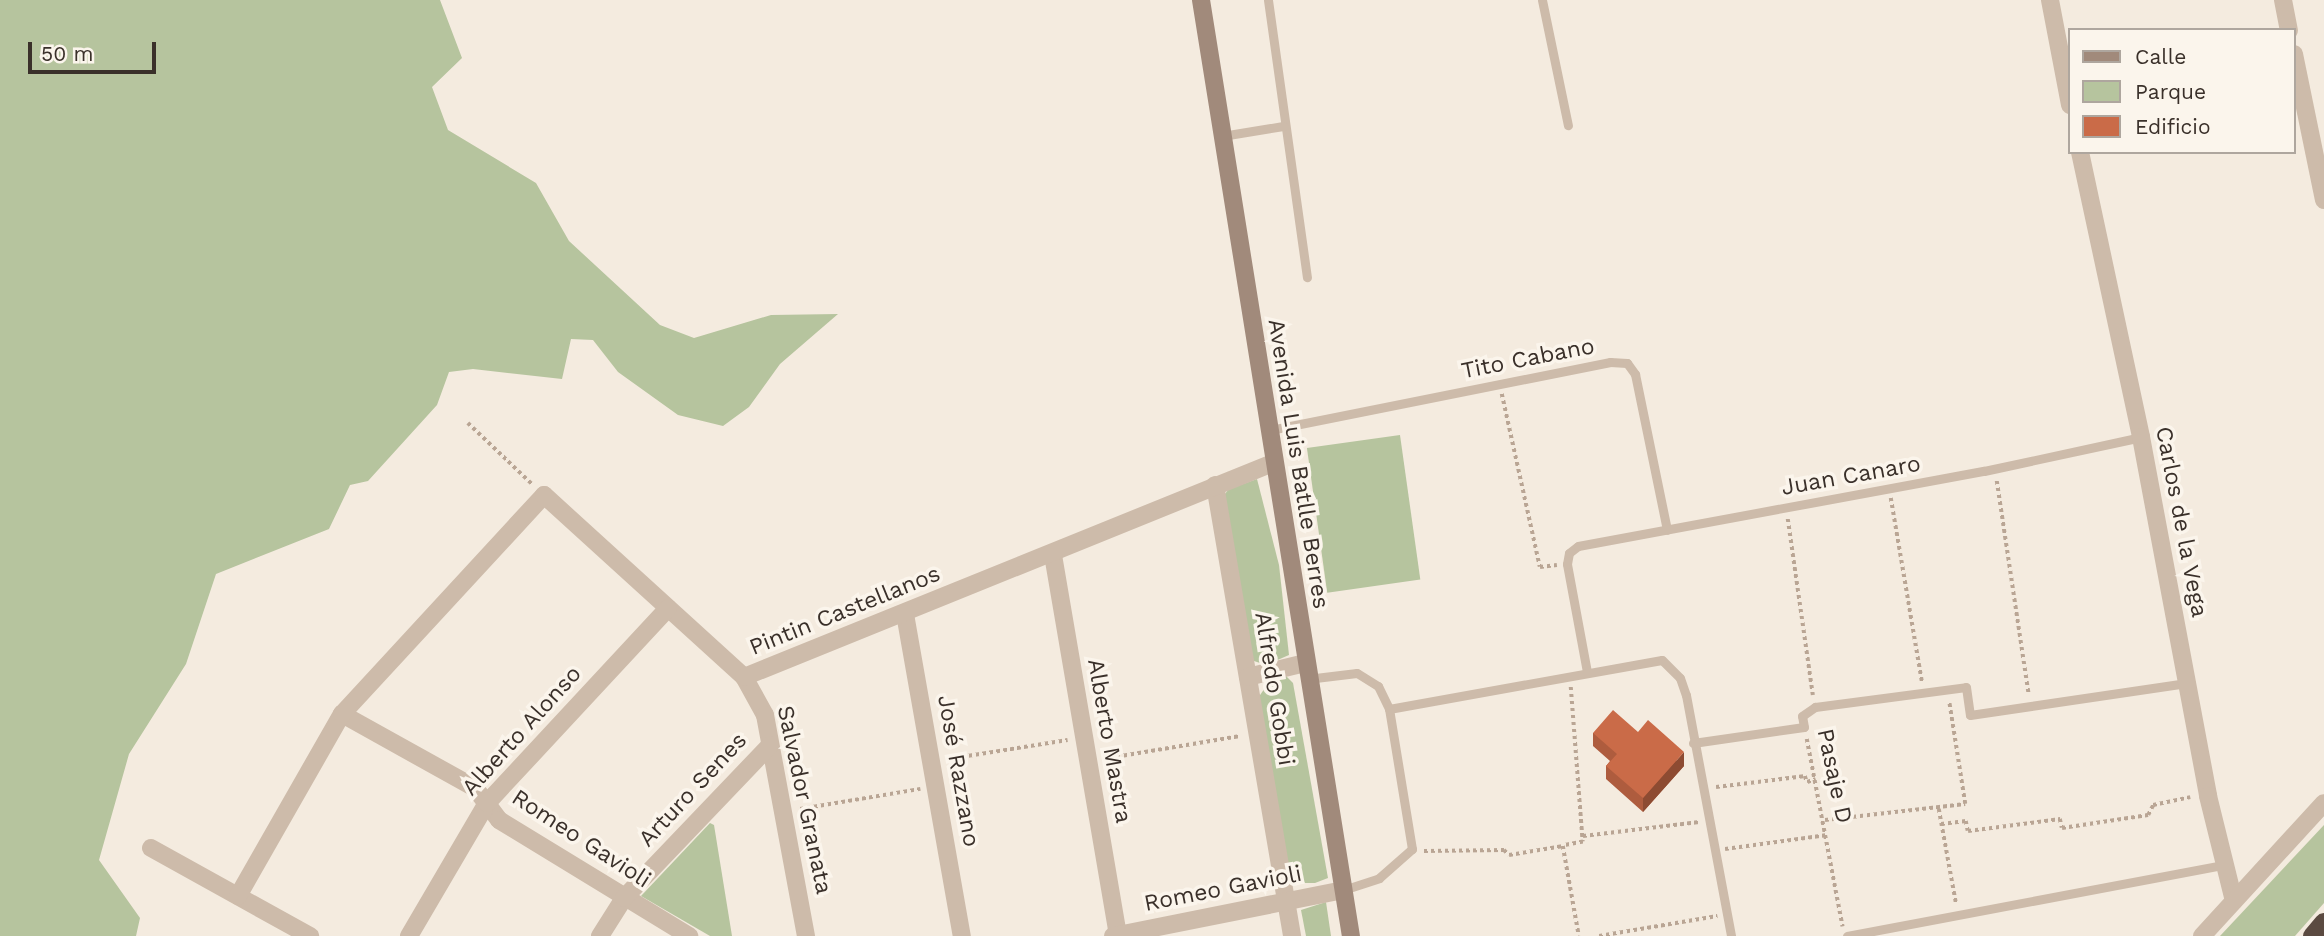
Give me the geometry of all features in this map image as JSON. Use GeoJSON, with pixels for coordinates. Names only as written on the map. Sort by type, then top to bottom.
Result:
{"type":"FeatureCollection","features":[{"type":"Feature","properties":{"kind":"highway"},"geometry":{"type":"LineString","coordinates":[[2313,936],[2324,923]]}},
{"type":"Feature","properties":{"kind":"main road","name":"Avenida Luis Batlle Berres"},"geometry":{"type":"LineString","coordinates":[[1201,0],[1306,671],[1351,936]]}},
{"type":"Feature","properties":{"kind":"street"},"geometry":{"type":"LineString","coordinates":[[2050,0],[2068,94]]}},
{"type":"Feature","properties":{"kind":"street"},"geometry":{"type":"LineString","coordinates":[[2283,0],[2289,28]]}},
{"type":"Feature","properties":{"kind":"street"},"geometry":{"type":"LineString","coordinates":[[2296,64],[2324,200]]}},
{"type":"Feature","properties":{"kind":"street","name":"Carlos de la Vega"},"geometry":{"type":"LineString","coordinates":[[2080,154],[2141,437],[2222,865],[2234,901]]}},
{"type":"Feature","properties":{"kind":"street","name":"Pintin Castellanos"},"geometry":{"type":"LineString","coordinates":[[544,495],[744,677],[1053,555],[1273,463]]}},
{"type":"Feature","properties":{"kind":"street","name":"Alfredo Gobbi"},"geometry":{"type":"LineString","coordinates":[[1215,485],[1292,936]]}},
{"type":"Feature","properties":{"kind":"street"},"geometry":{"type":"LineString","coordinates":[[238,896],[342,714],[544,495]]}},
{"type":"Feature","properties":{"kind":"street","name":"Alberto Mastra"},"geometry":{"type":"LineString","coordinates":[[1053,555],[1116,936]]}},
{"type":"Feature","properties":{"kind":"street","name":"Alberto Alonso"},"geometry":{"type":"LineString","coordinates":[[409,936],[487,803],[668,608]]}},
{"type":"Feature","properties":{"kind":"street","name":"José Razzano"},"geometry":{"type":"LineString","coordinates":[[905,614],[962,936]]}},
{"type":"Feature","properties":{"kind":"street"},"geometry":{"type":"LineString","coordinates":[[1248,677],[1306,671]]}},
{"type":"Feature","properties":{"kind":"street","name":"Salvador Granata"},"geometry":{"type":"LineString","coordinates":[[744,677],[765,715],[806,936]]}},
{"type":"Feature","properties":{"kind":"street","name":"Romeo Gavioli"},"geometry":{"type":"LineString","coordinates":[[342,714],[475,788],[499,820],[689,936]]}},
{"type":"Feature","properties":{"kind":"street","name":"Arturo Senes"},"geometry":{"type":"LineString","coordinates":[[600,936],[624,898],[770,745]]}},
{"type":"Feature","properties":{"kind":"street"},"geometry":{"type":"LineString","coordinates":[[2202,936],[2324,803]]}},
{"type":"Feature","properties":{"kind":"street"},"geometry":{"type":"LineString","coordinates":[[151,848],[310,936]]}},
{"type":"Feature","properties":{"kind":"street","name":"Romeo Gavioli"},"geometry":{"type":"LineString","coordinates":[[1116,936],[1343,890]]}},
{"type":"Feature","properties":{"kind":"lane"},"geometry":{"type":"LineString","coordinates":[[1268,0],[1283,126],[1307,276]]}},
{"type":"Feature","properties":{"kind":"lane"},"geometry":{"type":"LineString","coordinates":[[1542,0],[1568,125]]}},
{"type":"Feature","properties":{"kind":"lane"},"geometry":{"type":"LineString","coordinates":[[1222,135],[1283,126]]}},
{"type":"Feature","properties":{"kind":"lane","name":"Tito Cabano"},"geometry":{"type":"LineString","coordinates":[[1268,430],[1627,363],[1635,374],[1667,530]]}},
{"type":"Feature","properties":{"kind":"lane","name":"Juan Canaro"},"geometry":{"type":"LineString","coordinates":[[1567,564],[1569,552],[1578,547],[1996,469],[2141,437]]}},
{"type":"Feature","properties":{"kind":"lane"},"geometry":{"type":"LineString","coordinates":[[1567,564],[1587,672]]}},
{"type":"Feature","properties":{"kind":"lane"},"geometry":{"type":"LineString","coordinates":[[1389,709],[1662,660],[1680,678],[1712,851],[1731,936]]}},
{"type":"Feature","properties":{"kind":"lane"},"geometry":{"type":"LineString","coordinates":[[1306,671],[1357,673],[1378,686],[1389,709],[1412,849],[1379,878],[1343,890]]}},
{"type":"Feature","properties":{"kind":"lane"},"geometry":{"type":"LineString","coordinates":[[1815,707],[1966,687],[1970,715],[2187,683]]}},
{"type":"Feature","properties":{"kind":"lane","name":"Pasaje D"},"geometry":{"type":"LineString","coordinates":[[1804,727],[1802,716],[1815,707]]}},
{"type":"Feature","properties":{"kind":"lane"},"geometry":{"type":"LineString","coordinates":[[1693,743],[1804,727]]}},
{"type":"Feature","properties":{"kind":"lane"},"geometry":{"type":"LineString","coordinates":[[1845,936],[1959,918],[2222,865]]}},
{"type":"Feature","properties":{"kind":"path"},"geometry":{"type":"LineString","coordinates":[[1500,385],[1539,567],[1567,564]]}},
{"type":"Feature","properties":{"kind":"path"},"geometry":{"type":"LineString","coordinates":[[468,423],[544,495]]}},
{"type":"Feature","properties":{"kind":"path"},"geometry":{"type":"LineString","coordinates":[[1996,469],[2031,707]]}},
{"type":"Feature","properties":{"kind":"path"},"geometry":{"type":"LineString","coordinates":[[1890,489],[1924,692]]}},
{"type":"Feature","properties":{"kind":"path","name":"Pasaje D"},"geometry":{"type":"LineString","coordinates":[[1786,508],[1815,707]]}},
{"type":"Feature","properties":{"kind":"path"},"geometry":{"type":"LineString","coordinates":[[1412,849],[1504,850],[1509,855],[1583,842],[1570,676]]}},
{"type":"Feature","properties":{"kind":"path"},"geometry":{"type":"LineString","coordinates":[[1825,820],[1965,804],[1948,690]]}},
{"type":"Feature","properties":{"kind":"path","name":"Pasaje D"},"geometry":{"type":"LineString","coordinates":[[1804,727],[1825,820],[1845,936]]}},
{"type":"Feature","properties":{"kind":"path"},"geometry":{"type":"LineString","coordinates":[[1087,761],[1256,735]]}},
{"type":"Feature","properties":{"kind":"path"},"geometry":{"type":"LineString","coordinates":[[932,762],[1083,738]]}},
{"type":"Feature","properties":{"kind":"path"},"geometry":{"type":"LineString","coordinates":[[1700,788],[1805,776],[1807,782],[1816,779]]}},
{"type":"Feature","properties":{"kind":"path"},"geometry":{"type":"LineString","coordinates":[[784,812],[936,786]]}},
{"type":"Feature","properties":{"kind":"path"},"geometry":{"type":"LineString","coordinates":[[1941,824],[1966,821],[1968,831],[2060,819],[2062,828],[2148,815],[2153,805],[2208,796]]}},
{"type":"Feature","properties":{"kind":"path"},"geometry":{"type":"LineString","coordinates":[[1939,809],[1959,918]]}},
{"type":"Feature","properties":{"kind":"path"},"geometry":{"type":"LineString","coordinates":[[1583,836],[1707,821]]}},
{"type":"Feature","properties":{"kind":"path"},"geometry":{"type":"LineString","coordinates":[[1712,851],[1827,835]]}},
{"type":"Feature","properties":{"kind":"path"},"geometry":{"type":"LineString","coordinates":[[1563,846],[1579,936]]}},
{"type":"Feature","properties":{"kind":"path"},"geometry":{"type":"LineString","coordinates":[[1598,936],[1726,915]]}},
{"type":"Feature","properties":{"kind":"green space"},"geometry":{"type":"Polygon","coordinates":[[[0,0],[440,0],[462,58],[432,87],[448,130],[536,183],[569,241],[660,325],[694,338],[771,315],[838,314],[780,364],[749,407],[723,426],[678,415],[618,372],[593,340],[571,339],[562,379],[473,369],[449,372],[437,405],[368,481],[350,485],[329,529],[216,574],[186,664],[129,754],[99,860],[140,918],[136,936],[0,936],[0,0]]]}},
{"type":"Feature","properties":{"kind":"green space"},"geometry":{"type":"Polygon","coordinates":[[[1400,435],[1420,580],[1327,593],[1307,448],[1400,435]]]}},
{"type":"Feature","properties":{"kind":"green space"},"geometry":{"type":"Polygon","coordinates":[[[1257,479],[1279,565],[1289,655],[1266,665],[1251,660],[1224,495],[1229,489],[1257,479]]]}},
{"type":"Feature","properties":{"kind":"green space"},"geometry":{"type":"Polygon","coordinates":[[[1285,675],[1293,683],[1328,878],[1315,883],[1305,883],[1284,863],[1258,698],[1267,685],[1285,675]]]}},
{"type":"Feature","properties":{"kind":"green space"},"geometry":{"type":"Polygon","coordinates":[[[710,823],[714,825],[732,936],[710,936],[641,896],[710,823]]]}},
{"type":"Feature","properties":{"kind":"green space"},"geometry":{"type":"Polygon","coordinates":[[[2324,825],[2324,903],[2295,936],[2220,936],[2324,825]]]}},
{"type":"Feature","properties":{"kind":"green space"},"geometry":{"type":"Polygon","coordinates":[[[1326,902],[1331,936],[1306,936],[1301,910],[1326,902]]]}},
{"type":"Feature","properties":{"kind":"building"},"geometry":{"type":"Polygon","coordinates":[[[1613,710],[1638,732],[1648,720],[1684,752],[1643,798],[1606,766],[1617,754],[1593,733],[1613,710]]]}}]}
